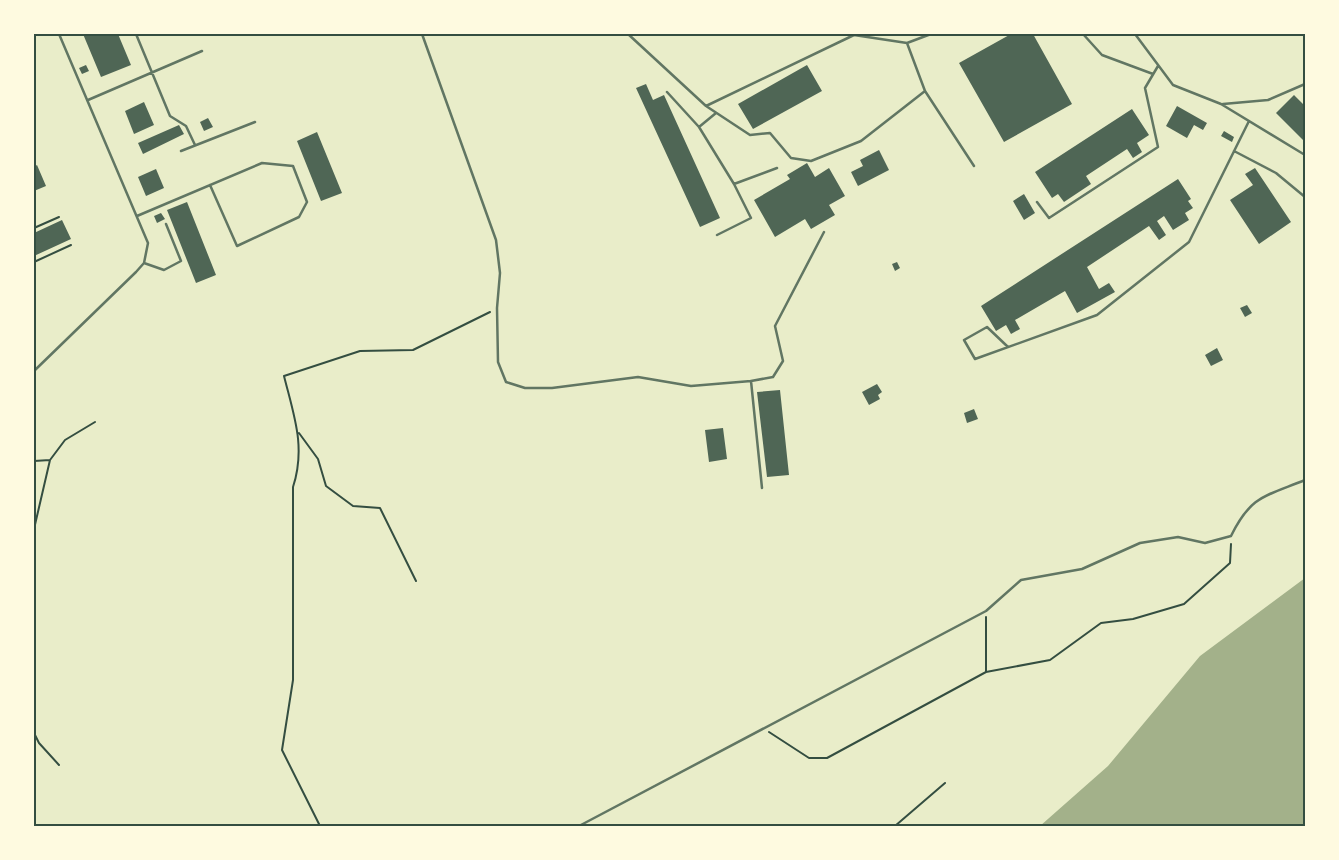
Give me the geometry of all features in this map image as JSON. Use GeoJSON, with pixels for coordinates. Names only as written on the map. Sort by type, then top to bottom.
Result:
{"type":"FeatureCollection","features":[{"type":"Feature","properties":{"kind":"lane"},"geometry":{"type":"LineString","coordinates":[[34,371],[144,263],[148,244],[88,100],[58,34]]}},
{"type":"Feature","properties":{"kind":"lane"},"geometry":{"type":"LineString","coordinates":[[136,34],[170,116],[186,126],[195,145]]}},
{"type":"Feature","properties":{"kind":"lane"},"geometry":{"type":"LineString","coordinates":[[422,34],[496,240],[500,273],[497,308],[498,362],[506,382],[525,388],[552,388],[638,378],[691,386],[751,381],[773,377],[783,361],[776,326],[824,232]]}},
{"type":"Feature","properties":{"kind":"lane"},"geometry":{"type":"LineString","coordinates":[[628,34],[706,106],[750,135],[770,133],[791,158],[810,161],[861,141],[925,91]]}},
{"type":"Feature","properties":{"kind":"lane"},"geometry":{"type":"LineString","coordinates":[[706,106],[854,35],[907,43],[931,34]]}},
{"type":"Feature","properties":{"kind":"lane"},"geometry":{"type":"LineString","coordinates":[[1083,34],[1102,55],[1153,74]]}},
{"type":"Feature","properties":{"kind":"lane"},"geometry":{"type":"LineString","coordinates":[[1135,34],[1173,85],[1222,104],[1305,155]]}},
{"type":"Feature","properties":{"kind":"lane"},"geometry":{"type":"LineString","coordinates":[[907,43],[925,91],[974,166]]}},
{"type":"Feature","properties":{"kind":"lane"},"geometry":{"type":"LineString","coordinates":[[88,100],[202,52]]}},
{"type":"Feature","properties":{"kind":"lane"},"geometry":{"type":"LineString","coordinates":[[1037,202],[1049,218],[1158,147],[1145,88],[1158,66]]}},
{"type":"Feature","properties":{"kind":"lane"},"geometry":{"type":"LineString","coordinates":[[1222,104],[1268,100],[1305,84]]}},
{"type":"Feature","properties":{"kind":"lane"},"geometry":{"type":"LineString","coordinates":[[667,92],[700,127],[734,184],[751,218],[717,234]]}},
{"type":"Feature","properties":{"kind":"lane"},"geometry":{"type":"LineString","coordinates":[[700,127],[716,113]]}},
{"type":"Feature","properties":{"kind":"lane"},"geometry":{"type":"LineString","coordinates":[[1008,347],[987,327],[964,340],[975,359],[1097,315],[1189,242],[1248,121]]}},
{"type":"Feature","properties":{"kind":"lane"},"geometry":{"type":"LineString","coordinates":[[181,151],[255,122]]}},
{"type":"Feature","properties":{"kind":"lane"},"geometry":{"type":"LineString","coordinates":[[1234,151],[1276,173],[1305,197]]}},
{"type":"Feature","properties":{"kind":"lane"},"geometry":{"type":"LineString","coordinates":[[137,216],[210,185],[262,163],[293,166],[307,202],[299,217],[237,246],[210,185]]}},
{"type":"Feature","properties":{"kind":"lane"},"geometry":{"type":"LineString","coordinates":[[734,184],[777,168]]}},
{"type":"Feature","properties":{"kind":"lane"},"geometry":{"type":"LineString","coordinates":[[144,263],[164,270],[181,261],[166,224]]}},
{"type":"Feature","properties":{"kind":"lane"},"geometry":{"type":"LineString","coordinates":[[751,381],[762,488]]}},
{"type":"Feature","properties":{"kind":"lane"},"geometry":{"type":"LineString","coordinates":[[579,826],[765,730],[986,611],[1021,580],[1082,570],[1140,544],[1178,537],[1204,543],[1231,536],[1240,516],[1254,501],[1305,480]]}},
{"type":"Feature","properties":{"kind":"path"},"geometry":{"type":"LineString","coordinates":[[34,228],[59,217]]}},
{"type":"Feature","properties":{"kind":"path"},"geometry":{"type":"LineString","coordinates":[[34,262],[71,245]]}},
{"type":"Feature","properties":{"kind":"path"},"geometry":{"type":"LineString","coordinates":[[320,826],[282,750],[293,680],[294,488],[300,468],[299,433],[284,376],[360,351],[413,350],[497,308]]}},
{"type":"Feature","properties":{"kind":"path"},"geometry":{"type":"LineString","coordinates":[[34,529],[50,460],[65,440],[95,422]]}},
{"type":"Feature","properties":{"kind":"path"},"geometry":{"type":"LineString","coordinates":[[299,433],[318,459],[326,486],[353,506],[380,508],[416,581]]}},
{"type":"Feature","properties":{"kind":"path"},"geometry":{"type":"LineString","coordinates":[[34,461],[50,460]]}},
{"type":"Feature","properties":{"kind":"path"},"geometry":{"type":"LineString","coordinates":[[765,730],[809,758],[828,758],[986,672],[1050,660],[1100,623],[1133,620],[1184,604],[1230,563],[1231,536]]}},
{"type":"Feature","properties":{"kind":"path"},"geometry":{"type":"LineString","coordinates":[[986,611],[986,672]]}},
{"type":"Feature","properties":{"kind":"path"},"geometry":{"type":"LineString","coordinates":[[34,733],[39,743],[59,765]]}},
{"type":"Feature","properties":{"kind":"path"},"geometry":{"type":"LineString","coordinates":[[895,826],[946,783]]}},
{"type":"Feature","properties":{"kind":"shaded area"},"geometry":{"type":"Polygon","coordinates":[[[1305,578],[1305,826],[1040,826],[1108,766],[1200,656],[1305,578]]]}},
{"type":"Feature","properties":{"kind":"building"},"geometry":{"type":"Polygon","coordinates":[[[83,34],[118,34],[131,65],[101,77],[83,34]]]}},
{"type":"Feature","properties":{"kind":"building"},"geometry":{"type":"Polygon","coordinates":[[[1011,34],[1033,34],[1072,104],[1004,142],[959,63],[1011,34]]]}},
{"type":"Feature","properties":{"kind":"building"},"geometry":{"type":"Polygon","coordinates":[[[86,65],[89,71],[82,74],[79,68],[86,65]]]}},
{"type":"Feature","properties":{"kind":"building"},"geometry":{"type":"Polygon","coordinates":[[[807,65],[822,91],[753,129],[738,104],[807,65]]]}},
{"type":"Feature","properties":{"kind":"building"},"geometry":{"type":"Polygon","coordinates":[[[646,84],[653,100],[664,95],[720,218],[700,227],[636,88],[646,84]]]}},
{"type":"Feature","properties":{"kind":"building"},"geometry":{"type":"Polygon","coordinates":[[[1294,95],[1305,106],[1305,142],[1276,113],[1294,95]]]}},
{"type":"Feature","properties":{"kind":"building"},"geometry":{"type":"Polygon","coordinates":[[[144,102],[154,125],[134,134],[125,111],[144,102]]]}},
{"type":"Feature","properties":{"kind":"building"},"geometry":{"type":"Polygon","coordinates":[[[1177,106],[1207,123],[1203,130],[1194,125],[1187,138],[1166,126],[1177,106]]]}},
{"type":"Feature","properties":{"kind":"building"},"geometry":{"type":"Polygon","coordinates":[[[1132,109],[1149,135],[1137,143],[1142,152],[1133,158],[1127,149],[1086,176],[1091,184],[1064,202],[1058,194],[1052,198],[1035,172],[1132,109]]]}},
{"type":"Feature","properties":{"kind":"building"},"geometry":{"type":"Polygon","coordinates":[[[208,118],[213,127],[204,131],[200,122],[208,118]]]}},
{"type":"Feature","properties":{"kind":"building"},"geometry":{"type":"Polygon","coordinates":[[[179,125],[184,134],[143,154],[138,143],[179,125]]]}},
{"type":"Feature","properties":{"kind":"building"},"geometry":{"type":"Polygon","coordinates":[[[1224,131],[1234,137],[1232,142],[1221,136],[1224,131]]]}},
{"type":"Feature","properties":{"kind":"building"},"geometry":{"type":"Polygon","coordinates":[[[317,132],[342,193],[321,201],[297,141],[317,132]]]}},
{"type":"Feature","properties":{"kind":"building"},"geometry":{"type":"Polygon","coordinates":[[[879,150],[889,170],[858,186],[851,172],[863,166],[860,160],[879,150]]]}},
{"type":"Feature","properties":{"kind":"building"},"geometry":{"type":"Polygon","coordinates":[[[807,163],[815,177],[829,168],[845,196],[829,205],[835,215],[811,229],[805,219],[775,237],[754,200],[790,179],[787,175],[807,163]]]}},
{"type":"Feature","properties":{"kind":"building"},"geometry":{"type":"Polygon","coordinates":[[[37,165],[46,186],[34,191],[34,167],[37,165]]]}},
{"type":"Feature","properties":{"kind":"building"},"geometry":{"type":"Polygon","coordinates":[[[1255,168],[1291,222],[1259,244],[1230,200],[1253,185],[1245,174],[1255,168]]]}},
{"type":"Feature","properties":{"kind":"building"},"geometry":{"type":"Polygon","coordinates":[[[156,169],[164,188],[146,196],[138,177],[156,169]]]}},
{"type":"Feature","properties":{"kind":"building"},"geometry":{"type":"Polygon","coordinates":[[[1178,179],[1191,199],[1188,201],[1193,208],[1185,213],[1189,220],[1173,230],[1164,216],[1157,221],[1166,235],[1159,240],[1149,226],[1087,267],[1099,289],[1109,283],[1115,292],[1077,313],[1065,291],[1015,320],[1020,329],[1011,334],[1006,325],[996,331],[981,306],[1178,179]]]}},
{"type":"Feature","properties":{"kind":"building"},"geometry":{"type":"Polygon","coordinates":[[[1024,194],[1035,213],[1024,220],[1013,201],[1024,194]]]}},
{"type":"Feature","properties":{"kind":"building"},"geometry":{"type":"Polygon","coordinates":[[[187,202],[216,275],[196,283],[167,210],[187,202]]]}},
{"type":"Feature","properties":{"kind":"building"},"geometry":{"type":"Polygon","coordinates":[[[161,213],[165,219],[157,223],[154,216],[161,213]]]}},
{"type":"Feature","properties":{"kind":"building"},"geometry":{"type":"Polygon","coordinates":[[[62,220],[71,239],[34,256],[34,233],[62,220]]]}},
{"type":"Feature","properties":{"kind":"building"},"geometry":{"type":"Polygon","coordinates":[[[897,262],[900,268],[895,271],[892,264],[897,262]]]}},
{"type":"Feature","properties":{"kind":"building"},"geometry":{"type":"Polygon","coordinates":[[[1247,305],[1252,313],[1245,317],[1240,308],[1247,305]]]}},
{"type":"Feature","properties":{"kind":"building"},"geometry":{"type":"Polygon","coordinates":[[[1217,348],[1223,360],[1211,366],[1205,355],[1217,348]]]}},
{"type":"Feature","properties":{"kind":"building"},"geometry":{"type":"Polygon","coordinates":[[[877,384],[882,392],[878,395],[880,399],[869,405],[862,392],[877,384]]]}},
{"type":"Feature","properties":{"kind":"building"},"geometry":{"type":"Polygon","coordinates":[[[780,390],[789,475],[767,477],[757,392],[780,390]]]}},
{"type":"Feature","properties":{"kind":"building"},"geometry":{"type":"Polygon","coordinates":[[[974,409],[978,419],[967,423],[964,413],[974,409]]]}},
{"type":"Feature","properties":{"kind":"building"},"geometry":{"type":"Polygon","coordinates":[[[723,428],[727,459],[709,462],[705,430],[723,428]]]}}]}
